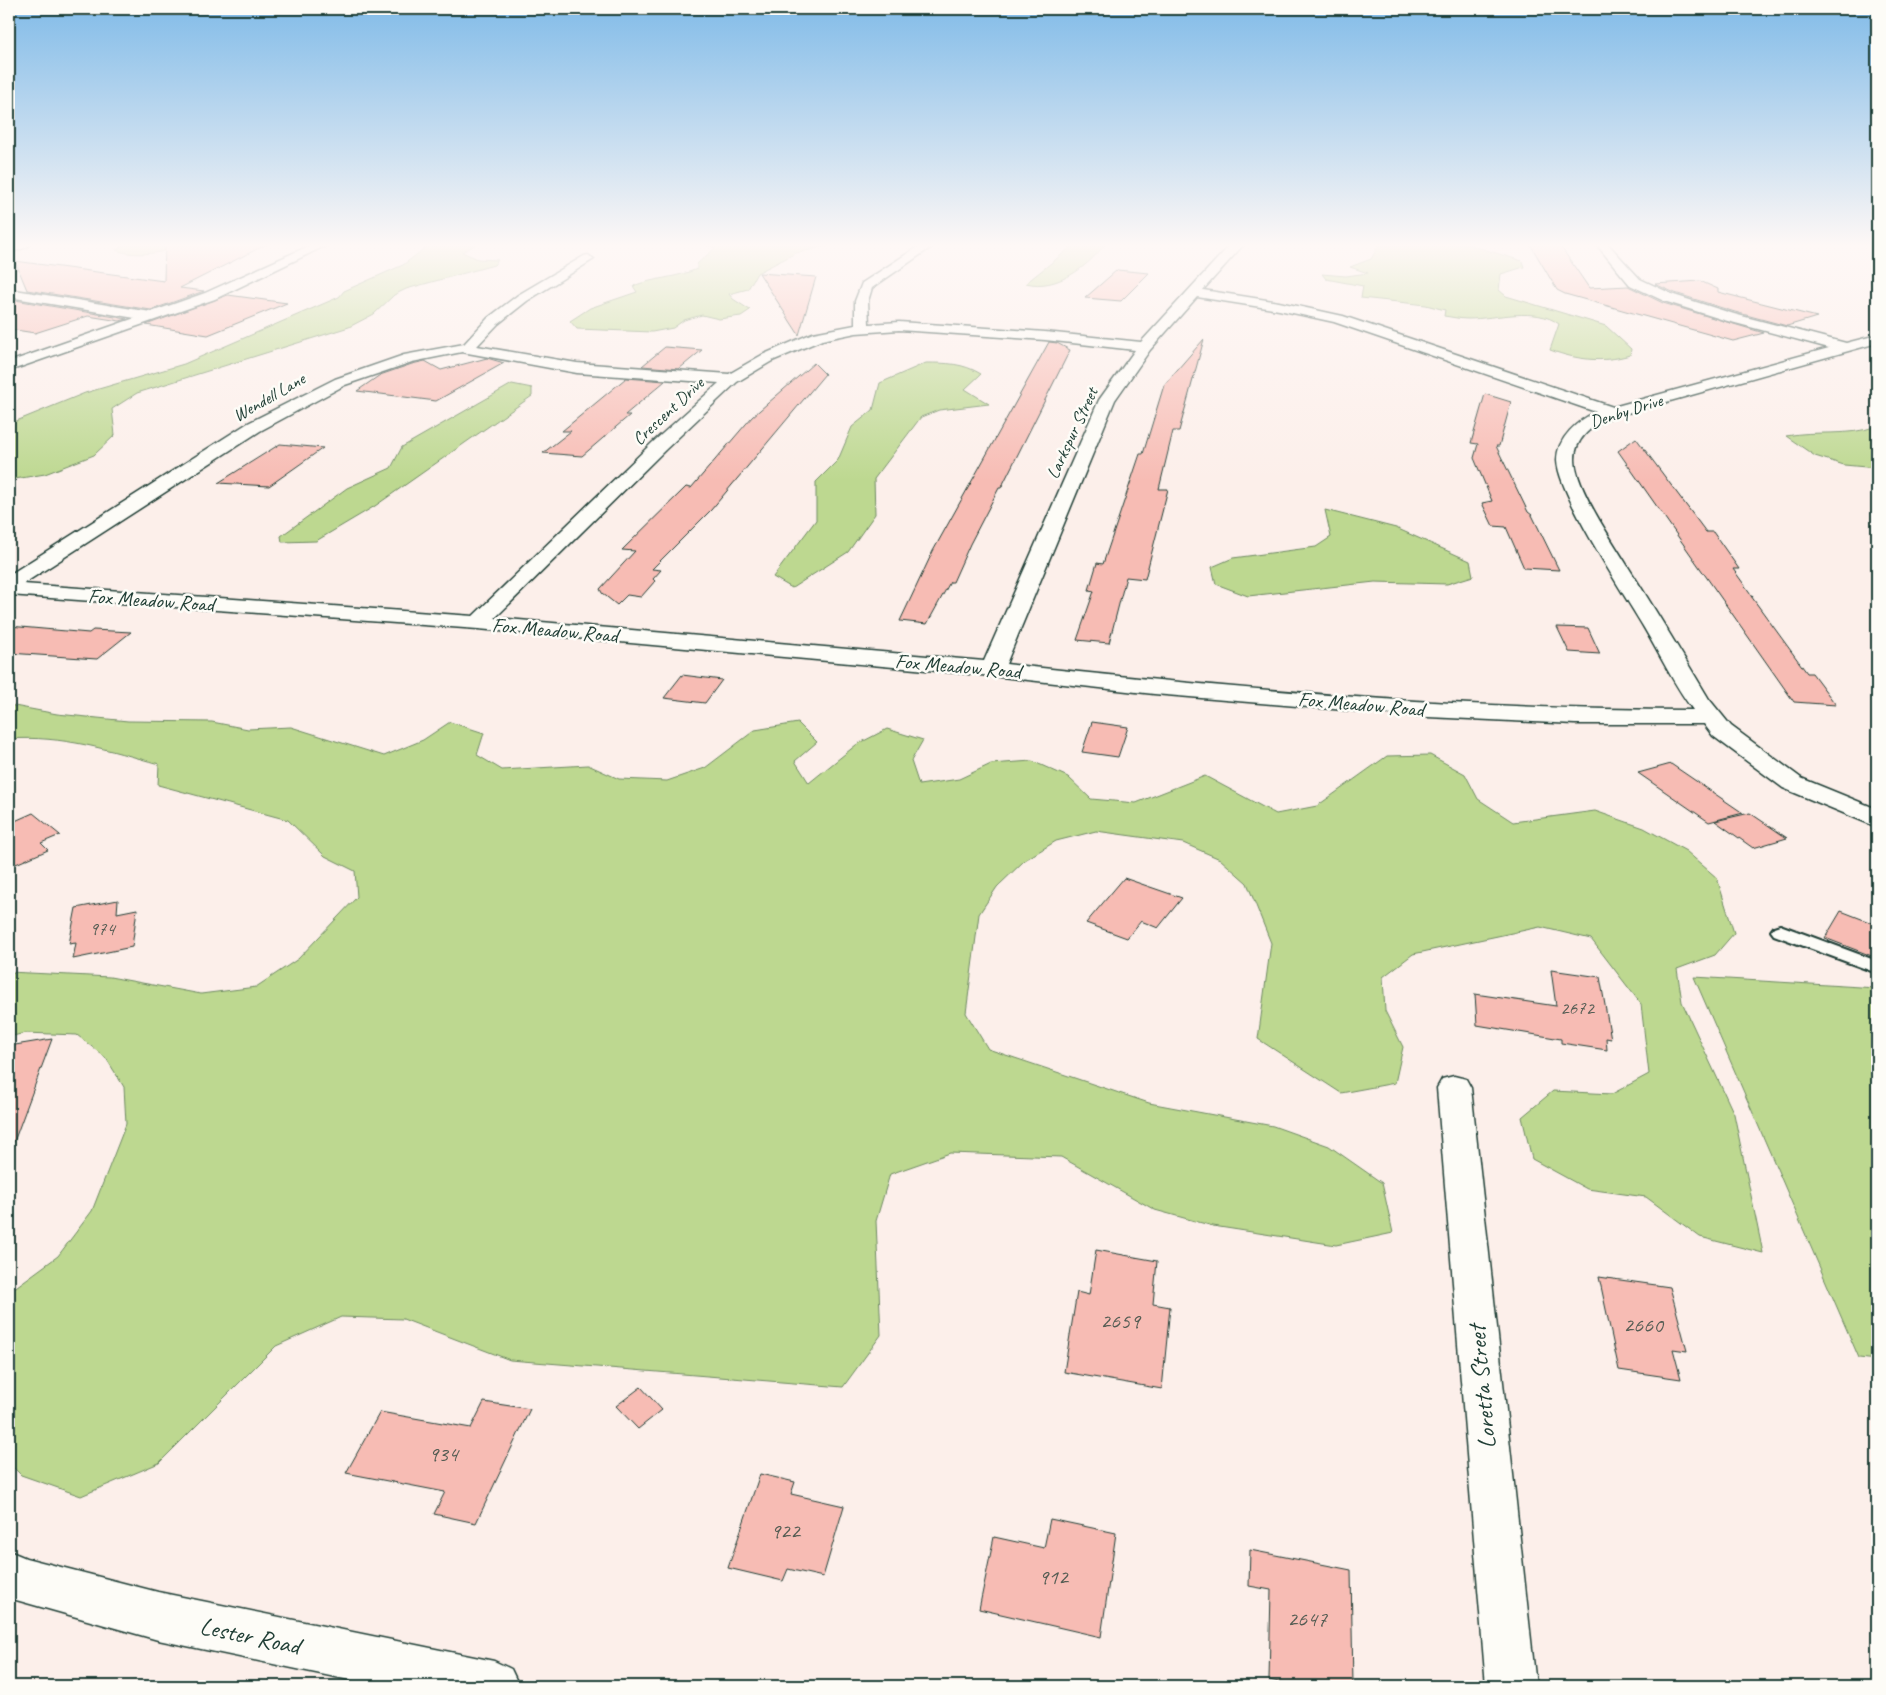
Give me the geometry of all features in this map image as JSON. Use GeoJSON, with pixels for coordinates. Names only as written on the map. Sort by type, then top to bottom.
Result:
{"type":"FeatureCollection","features":[{"type":"Feature","properties":{"kind":"street"},"geometry":{"type":"LineString","coordinates":[[9,367],[134,323]]}},
{"type":"Feature","properties":{"kind":"street"},"geometry":{"type":"LineString","coordinates":[[467,349],[490,323]]}},
{"type":"Feature","properties":{"kind":"street"},"geometry":{"type":"LineString","coordinates":[[861,323],[862,328]]}},
{"type":"Feature","properties":{"kind":"street","name":"Larkspur Street"},"geometry":{"type":"LineString","coordinates":[[992,669],[1106,400],[1145,347],[1167,323]]}},
{"type":"Feature","properties":{"kind":"street"},"geometry":{"type":"LineString","coordinates":[[1350,323],[1614,413]]}},
{"type":"Feature","properties":{"kind":"street"},"geometry":{"type":"LineString","coordinates":[[1753,323],[1877,356]]}},
{"type":"Feature","properties":{"kind":"street","name":"Crescent Drive"},"geometry":{"type":"LineString","coordinates":[[478,623],[659,446],[732,379],[743,370],[766,358],[818,336],[862,328],[935,327],[1145,347]]}},
{"type":"Feature","properties":{"kind":"street","name":"Denby Drive"},"geometry":{"type":"LineString","coordinates":[[1711,717],[1699,702],[1586,512],[1570,478],[1566,460],[1568,446],[1583,425],[1614,413],[1877,339]]}},
{"type":"Feature","properties":{"kind":"street","name":"Wendell Lane"},"geometry":{"type":"LineString","coordinates":[[9,584],[254,428],[313,395],[374,369],[410,358],[448,350],[467,349],[578,368],[732,379]]}},
{"type":"Feature","properties":{"kind":"street","name":"Fox Meadow Road"},"geometry":{"type":"LineString","coordinates":[[9,589],[478,623],[992,669],[1154,687],[1428,710],[1575,717],[1711,717]]}},
{"type":"Feature","properties":{"kind":"street"},"geometry":{"type":"LineString","coordinates":[[1711,717],[1722,731],[1750,754],[1792,783],[1877,819]]}},
{"type":"Feature","properties":{"kind":"street","name":"Loretta Street"},"geometry":{"type":"LineString","coordinates":[[1454,1088],[1511,1686]]}},
{"type":"Feature","properties":{"kind":"street","name":"Lester Road"},"geometry":{"type":"LineString","coordinates":[[9,1574],[22,1580],[158,1616],[494,1686]]}},
{"type":"Feature","properties":{"kind":"lane"},"geometry":{"type":"LineString","coordinates":[[1780,931],[1877,966]]}},
{"type":"Feature","properties":{"kind":"green space"},"geometry":{"type":"Polygon","coordinates":[[[279,323],[356,323],[137,393],[112,409],[115,435],[94,455],[45,474],[9,480],[9,424],[85,393],[184,364],[279,323]]]}},
{"type":"Feature","properties":{"kind":"green space"},"geometry":{"type":"Polygon","coordinates":[[[572,323],[680,323],[673,328],[652,332],[577,329],[572,323]]]}},
{"type":"Feature","properties":{"kind":"green space"},"geometry":{"type":"Polygon","coordinates":[[[1557,323],[1596,323],[1606,326],[1631,349],[1630,355],[1600,360],[1570,356],[1550,350],[1559,324],[1557,323]]]}},
{"type":"Feature","properties":{"kind":"green space"},"geometry":{"type":"Polygon","coordinates":[[[926,363],[961,366],[981,374],[965,389],[989,404],[939,410],[921,417],[874,479],[875,514],[848,552],[792,588],[773,577],[816,520],[816,482],[838,460],[852,427],[873,410],[880,383],[926,363]]]}},
{"type":"Feature","properties":{"kind":"green space"},"geometry":{"type":"Polygon","coordinates":[[[512,384],[532,388],[532,396],[375,506],[316,541],[282,542],[281,536],[347,488],[391,468],[402,447],[512,384]]]}},
{"type":"Feature","properties":{"kind":"green space"},"geometry":{"type":"Polygon","coordinates":[[[1877,426],[1877,468],[1844,465],[1815,456],[1786,436],[1855,431],[1877,426]]]}},
{"type":"Feature","properties":{"kind":"green space"},"geometry":{"type":"Polygon","coordinates":[[[1325,510],[1396,528],[1470,561],[1473,576],[1447,584],[1375,582],[1248,596],[1216,584],[1212,567],[1233,558],[1316,547],[1331,537],[1325,510]]]}},
{"type":"Feature","properties":{"kind":"green space"},"geometry":{"type":"Polygon","coordinates":[[[9,705],[57,714],[128,721],[212,722],[248,729],[291,727],[384,756],[423,740],[450,722],[484,733],[477,755],[502,770],[588,765],[619,779],[667,781],[705,768],[755,730],[798,723],[817,742],[795,761],[809,783],[856,745],[887,729],[923,740],[911,761],[919,785],[959,779],[991,764],[1032,761],[1068,777],[1091,799],[1136,803],[1205,776],[1276,814],[1317,806],[1387,756],[1430,755],[1465,774],[1478,799],[1513,822],[1595,811],[1644,828],[1686,851],[1717,878],[1734,933],[1715,955],[1677,969],[1682,1002],[1734,1114],[1763,1253],[1700,1237],[1646,1197],[1587,1189],[1532,1159],[1522,1117],[1553,1091],[1612,1094],[1649,1074],[1641,1004],[1591,939],[1540,927],[1413,954],[1383,977],[1385,1011],[1403,1047],[1395,1083],[1341,1093],[1258,1039],[1271,943],[1247,883],[1220,859],[1183,843],[1096,831],[1056,841],[1025,860],[997,887],[979,914],[966,1013],[988,1049],[1149,1103],[1273,1126],[1329,1146],[1382,1183],[1393,1233],[1336,1245],[1213,1226],[1155,1210],[1061,1157],[950,1153],[890,1174],[876,1221],[881,1335],[843,1387],[510,1360],[403,1319],[341,1317],[276,1346],[159,1463],[81,1496],[21,1475],[9,1463],[9,1292],[58,1256],[92,1211],[126,1124],[124,1087],[106,1058],[77,1035],[25,1033],[9,1037],[9,972],[110,977],[201,994],[256,987],[298,959],[357,897],[355,871],[325,856],[288,820],[158,785],[159,764],[67,741],[29,738],[9,739],[9,705]]]}},
{"type":"Feature","properties":{"kind":"green space"},"geometry":{"type":"Polygon","coordinates":[[[1694,977],[1877,988],[1877,1360],[1859,1358],[1694,977]]]}},
{"type":"Feature","properties":{"kind":"building"},"geometry":{"type":"Polygon","coordinates":[[[9,323],[66,323],[35,333],[9,329],[9,323]]]}},
{"type":"Feature","properties":{"kind":"building"},"geometry":{"type":"Polygon","coordinates":[[[151,323],[237,323],[208,335],[146,325],[151,323]]]}},
{"type":"Feature","properties":{"kind":"building"},"geometry":{"type":"Polygon","coordinates":[[[791,323],[802,323],[799,335],[791,323]]]}},
{"type":"Feature","properties":{"kind":"building"},"geometry":{"type":"Polygon","coordinates":[[[1669,323],[1731,323],[1764,333],[1733,341],[1669,323]]]}},
{"type":"Feature","properties":{"kind":"building"},"geometry":{"type":"Polygon","coordinates":[[[1776,323],[1797,323],[1787,326],[1776,323]]]}},
{"type":"Feature","properties":{"kind":"building"},"geometry":{"type":"Polygon","coordinates":[[[1204,339],[1179,431],[1173,431],[1159,489],[1168,489],[1145,579],[1126,577],[1109,643],[1077,640],[1094,591],[1089,590],[1097,563],[1103,564],[1140,454],[1143,454],[1164,385],[1204,339]]]}},
{"type":"Feature","properties":{"kind":"building"},"geometry":{"type":"Polygon","coordinates":[[[1049,342],[1057,343],[1070,350],[1001,488],[999,488],[970,544],[953,582],[950,582],[927,624],[900,621],[933,551],[1049,342]]]}},
{"type":"Feature","properties":{"kind":"building"},"geometry":{"type":"Polygon","coordinates":[[[665,347],[702,350],[679,369],[642,366],[665,347]]]}},
{"type":"Feature","properties":{"kind":"building"},"geometry":{"type":"Polygon","coordinates":[[[487,358],[504,363],[436,401],[357,391],[380,375],[412,364],[425,361],[441,370],[487,358]]]}},
{"type":"Feature","properties":{"kind":"building"},"geometry":{"type":"Polygon","coordinates":[[[814,363],[825,374],[711,510],[652,569],[661,570],[653,579],[655,581],[641,597],[627,595],[617,605],[602,593],[600,589],[635,551],[622,550],[686,487],[691,488],[752,417],[814,363]]]}},
{"type":"Feature","properties":{"kind":"building"},"geometry":{"type":"Polygon","coordinates":[[[626,378],[665,381],[625,415],[630,415],[582,456],[543,453],[571,431],[562,431],[626,378]]]}},
{"type":"Feature","properties":{"kind":"building"},"geometry":{"type":"Polygon","coordinates":[[[1485,394],[1511,402],[1499,446],[1496,446],[1559,570],[1524,568],[1506,527],[1493,526],[1482,503],[1492,501],[1474,458],[1478,444],[1471,443],[1485,394]]]}},
{"type":"Feature","properties":{"kind":"building"},"geometry":{"type":"Polygon","coordinates":[[[1636,438],[1706,532],[1713,532],[1739,569],[1733,569],[1753,597],[1751,596],[1807,673],[1812,673],[1836,705],[1794,702],[1618,451],[1636,438]]]}},
{"type":"Feature","properties":{"kind":"building"},"geometry":{"type":"Polygon","coordinates":[[[280,444],[323,448],[269,486],[218,483],[280,444]]]}},
{"type":"Feature","properties":{"kind":"building"},"geometry":{"type":"Polygon","coordinates":[[[9,626],[89,633],[93,630],[131,632],[97,659],[9,653],[9,626]]]}},
{"type":"Feature","properties":{"kind":"building"},"geometry":{"type":"Polygon","coordinates":[[[1557,627],[1588,628],[1600,654],[1569,652],[1557,627]]]}},
{"type":"Feature","properties":{"kind":"building"},"geometry":{"type":"Polygon","coordinates":[[[682,675],[722,680],[705,703],[664,698],[682,675]]]}},
{"type":"Feature","properties":{"kind":"building"},"geometry":{"type":"Polygon","coordinates":[[[1092,722],[1128,727],[1118,757],[1082,752],[1092,722]]]}},
{"type":"Feature","properties":{"kind":"building"},"geometry":{"type":"Polygon","coordinates":[[[1671,764],[1743,813],[1709,822],[1638,773],[1671,764]]]}},
{"type":"Feature","properties":{"kind":"building"},"geometry":{"type":"Polygon","coordinates":[[[33,813],[60,835],[41,843],[48,850],[9,867],[9,816],[15,821],[33,813]]]}},
{"type":"Feature","properties":{"kind":"building"},"geometry":{"type":"Polygon","coordinates":[[[1750,813],[1787,838],[1753,848],[1715,821],[1750,813]]]}},
{"type":"Feature","properties":{"kind":"building"},"geometry":{"type":"Polygon","coordinates":[[[1124,878],[1182,898],[1158,928],[1141,921],[1127,938],[1086,923],[1124,878]]]}},
{"type":"Feature","properties":{"kind":"building"},"geometry":{"type":"Polygon","coordinates":[[[118,900],[117,913],[137,909],[132,947],[73,959],[76,943],[69,944],[76,908],[118,900]]]}},
{"type":"Feature","properties":{"kind":"building"},"geometry":{"type":"Polygon","coordinates":[[[1841,911],[1877,925],[1877,958],[1825,938],[1841,911]]]}},
{"type":"Feature","properties":{"kind":"building"},"geometry":{"type":"Polygon","coordinates":[[[1551,970],[1600,977],[1611,1039],[1606,1038],[1607,1050],[1561,1043],[1561,1039],[1477,1025],[1475,994],[1556,1006],[1551,970]]]}},
{"type":"Feature","properties":{"kind":"building"},"geometry":{"type":"Polygon","coordinates":[[[52,1039],[12,1147],[9,1147],[9,1046],[52,1039]]]}},
{"type":"Feature","properties":{"kind":"building"},"geometry":{"type":"Polygon","coordinates":[[[1096,1250],[1157,1261],[1153,1304],[1170,1307],[1162,1389],[1064,1372],[1077,1292],[1089,1295],[1096,1250]]]}},
{"type":"Feature","properties":{"kind":"building"},"geometry":{"type":"Polygon","coordinates":[[[1599,1277],[1670,1287],[1687,1351],[1673,1349],[1681,1379],[1619,1370],[1599,1277]]]}},
{"type":"Feature","properties":{"kind":"building"},"geometry":{"type":"Polygon","coordinates":[[[641,1387],[662,1410],[638,1429],[616,1406],[641,1387]]]}},
{"type":"Feature","properties":{"kind":"building"},"geometry":{"type":"Polygon","coordinates":[[[484,1402],[530,1409],[476,1523],[434,1514],[445,1492],[346,1473],[380,1412],[471,1428],[484,1402]]]}},
{"type":"Feature","properties":{"kind":"building"},"geometry":{"type":"Polygon","coordinates":[[[760,1474],[795,1482],[791,1494],[844,1506],[823,1577],[788,1569],[783,1581],[728,1568],[760,1474]]]}},
{"type":"Feature","properties":{"kind":"building"},"geometry":{"type":"Polygon","coordinates":[[[1050,1519],[1116,1533],[1101,1637],[979,1609],[994,1537],[1044,1548],[1050,1519]]]}},
{"type":"Feature","properties":{"kind":"building"},"geometry":{"type":"Polygon","coordinates":[[[1250,1550],[1351,1570],[1353,1686],[1299,1686],[1269,1680],[1271,1590],[1249,1586],[1250,1550]]]}}]}
